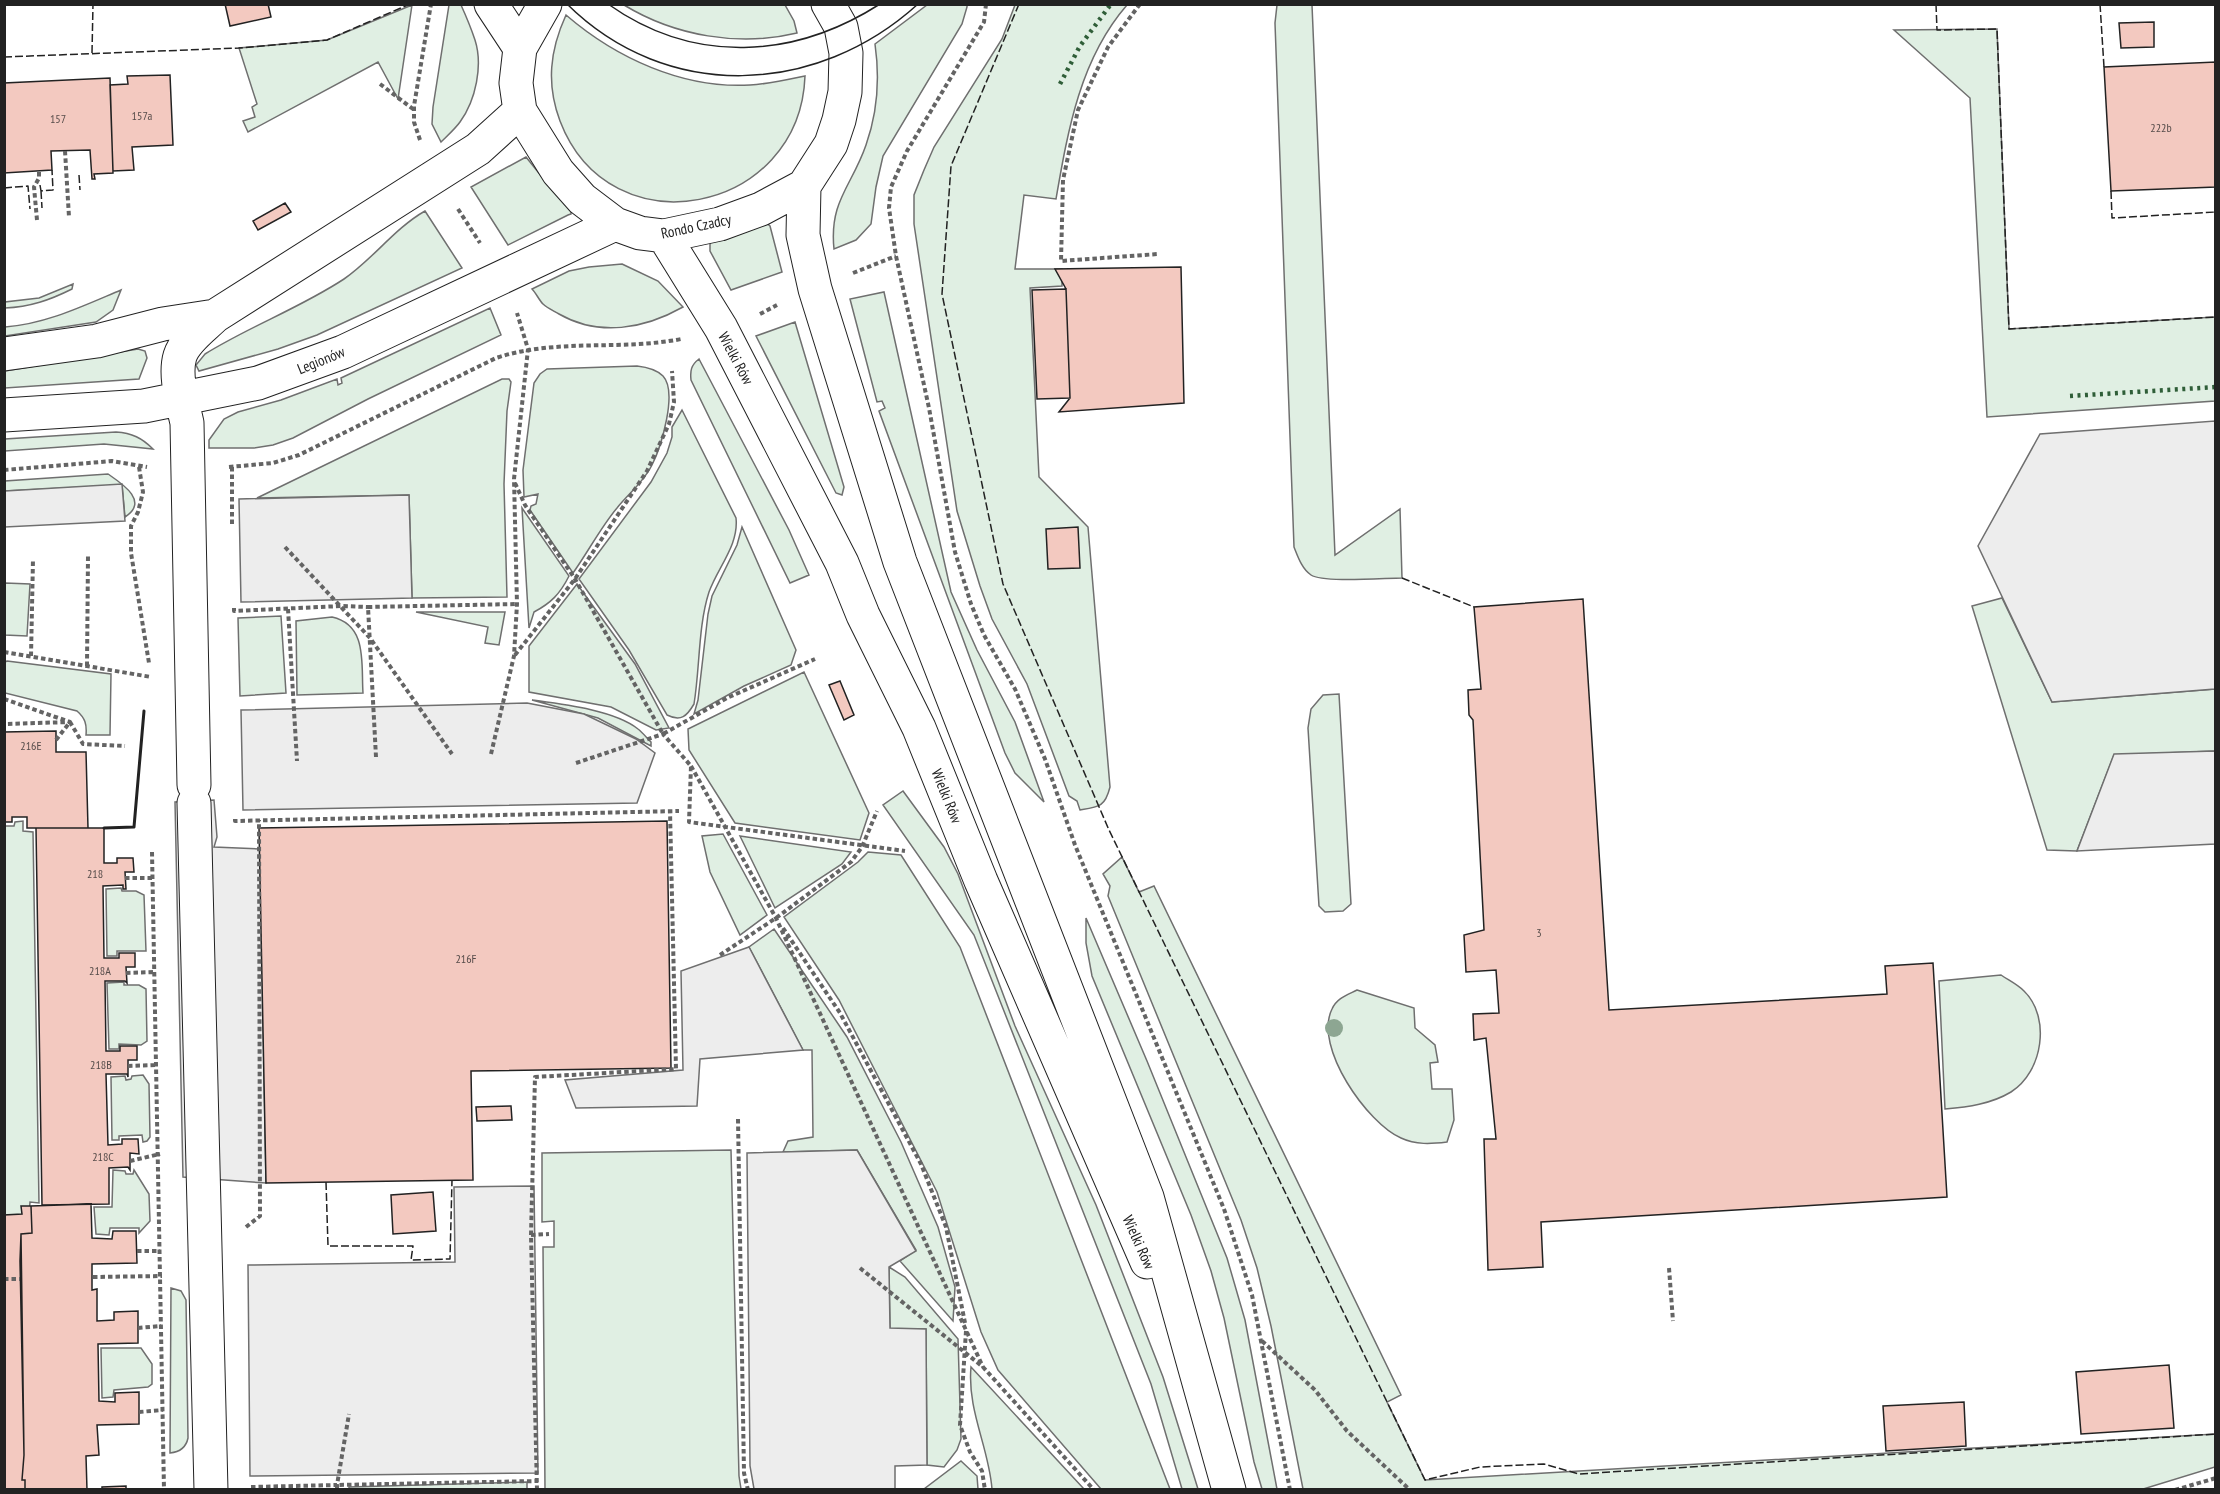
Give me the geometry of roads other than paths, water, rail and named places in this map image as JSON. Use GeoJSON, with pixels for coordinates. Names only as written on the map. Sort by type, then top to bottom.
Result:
{"type":"FeatureCollection","features":[{"type":"Feature","properties":{"kind":"street"},"geometry":{"type":"LineString","coordinates":[[491,4],[520,48]]}},
{"type":"Feature","properties":{"kind":"street","name":"Rondo Czadcy"},"geometry":{"type":"LineString","coordinates":[[545,4],[520,48],[516,83],[520,111],[558,172],[582,199],[615,224],[640,233],[664,236],[720,224],[761,209],[804,186],[831,144],[845,92],[846,53],[840,27],[828,4]]}},
{"type":"Feature","properties":{"kind":"street"},"geometry":{"type":"LineString","coordinates":[[211,1490],[187,423],[179,375],[180,356],[190,341],[215,316],[478,148],[520,111]]}},
{"type":"Feature","properties":{"kind":"street","name":"Wielki Rów"},"geometry":{"type":"LineString","coordinates":[[804,186],[803,235],[815,289],[900,562],[1147,1197],[1229,1490]]}},
{"type":"Feature","properties":{"kind":"street","name":"Legionów"},"geometry":{"type":"LineString","coordinates":[[4,415],[110,409],[182,400],[258,383],[343,352],[615,224]]}},
{"type":"Feature","properties":{"kind":"street","name":"Wielki Rów"},"geometry":{"type":"LineString","coordinates":[[664,236],[721,328],[842,563],[863,615],[919,728],[981,881],[1196,1373]]}},
{"type":"Feature","properties":{"kind":"street"},"geometry":{"type":"LineString","coordinates":[[4,354],[97,341],[163,324],[215,316]]}},
{"type":"Feature","properties":{"kind":"tram line"},"geometry":{"type":"LineString","coordinates":[[567,4],[607,36],[650,59],[695,72],[742,76],[789,71],[835,57],[878,34],[918,4]]}},
{"type":"Feature","properties":{"kind":"tram line"},"geometry":{"type":"LineString","coordinates":[[608,4],[641,24],[675,37],[709,45],[744,48],[779,44],[813,36],[847,22],[880,4]]}}]}
